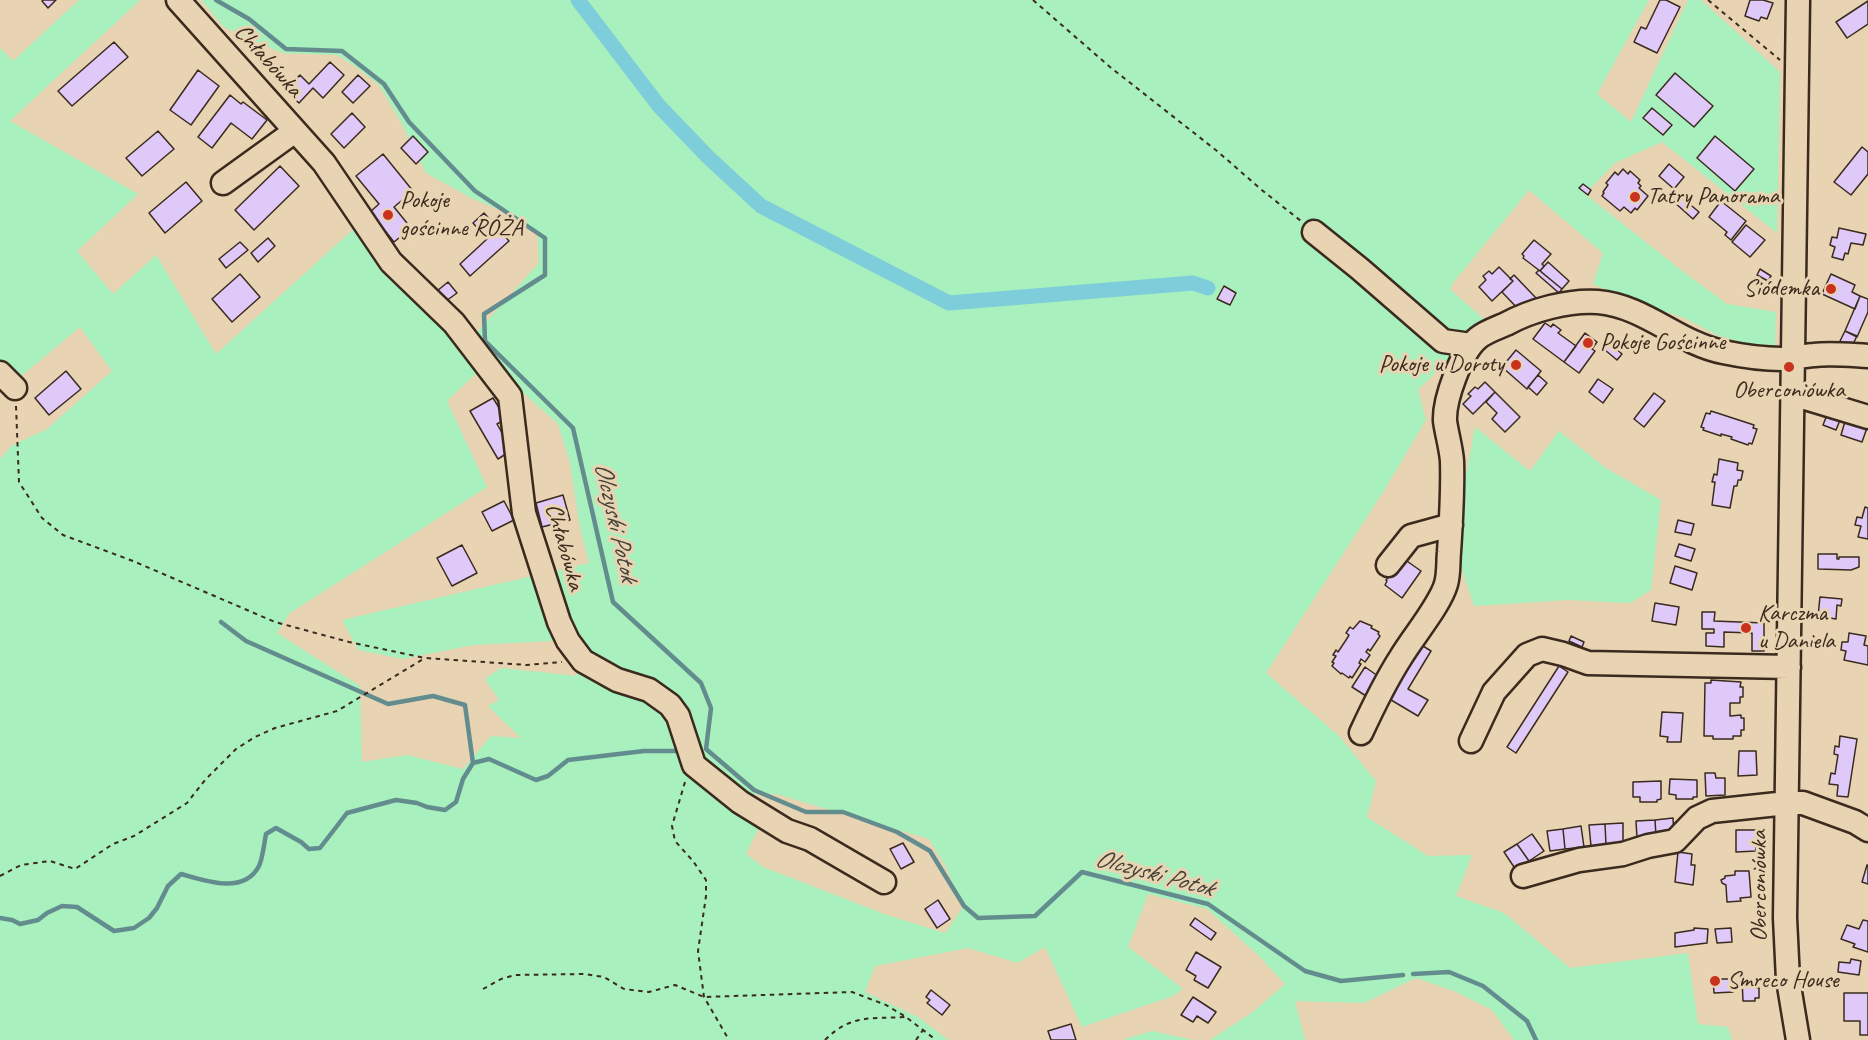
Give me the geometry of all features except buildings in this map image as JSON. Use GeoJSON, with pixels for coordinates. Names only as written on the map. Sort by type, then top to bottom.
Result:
{"type":"FeatureCollection","features":[{"type":"Feature","properties":{"kind":"street","name":"Chłabówka"},"geometry":{"type":"LineString","coordinates":[[178,0],[324,163],[391,262],[454,322],[510,396],[524,513],[559,622],[568,641],[582,661],[616,680],[649,690],[670,705],[678,716],[694,765]]}},
{"type":"Feature","properties":{"kind":"street","name":"Oberconiówka"},"geometry":{"type":"LineString","coordinates":[[1798,0],[1786,962],[1798,1040]]}},
{"type":"Feature","properties":{"kind":"street","name":"Chłabówka"},"geometry":{"type":"LineString","coordinates":[[223,183],[294,131]]}},
{"type":"Feature","properties":{"kind":"street"},"geometry":{"type":"LineString","coordinates":[[1314,232],[1443,341],[1471,345]]}},
{"type":"Feature","properties":{"kind":"street"},"geometry":{"type":"LineString","coordinates":[[1361,734],[1375,702],[1400,658],[1441,595],[1446,582],[1451,525],[1452,459],[1445,421],[1446,405],[1450,390],[1471,345],[1479,337],[1515,319],[1544,309],[1597,302],[1628,308],[1651,318],[1698,345],[1723,352],[1765,358],[1814,355],[1868,356]]}},
{"type":"Feature","properties":{"kind":"street"},"geometry":{"type":"LineString","coordinates":[[1792,397],[1802,397],[1868,417]]}},
{"type":"Feature","properties":{"kind":"street"},"geometry":{"type":"LineString","coordinates":[[1388,565],[1411,536],[1451,525]]}},
{"type":"Feature","properties":{"kind":"street"},"geometry":{"type":"LineString","coordinates":[[1471,741],[1494,692],[1527,655],[1542,649],[1588,663],[1789,667]]}},
{"type":"Feature","properties":{"kind":"street"},"geometry":{"type":"LineString","coordinates":[[694,765],[740,802],[787,831],[810,839],[884,882]]}},
{"type":"Feature","properties":{"kind":"street"},"geometry":{"type":"LineString","coordinates":[[1523,876],[1579,860],[1623,854],[1675,841],[1697,818],[1712,811],[1787,803]]}},
{"type":"Feature","properties":{"kind":"street","name":"Oberconiówka"},"geometry":{"type":"LineString","coordinates":[[1787,803],[1809,805],[1854,822],[1868,830]]}},
{"type":"Feature","properties":{"kind":"path"},"geometry":{"type":"LineString","coordinates":[[1033,0],[1110,67],[1217,151],[1314,232]]}},
{"type":"Feature","properties":{"kind":"path"},"geometry":{"type":"LineString","coordinates":[[1708,0],[1771,55],[1786,63],[1797,65]]}},
{"type":"Feature","properties":{"kind":"path"},"geometry":{"type":"LineString","coordinates":[[8,380],[19,482],[42,518],[63,536],[133,561],[275,622],[349,642],[425,658],[527,665],[582,661]]}},
{"type":"Feature","properties":{"kind":"path"},"geometry":{"type":"LineString","coordinates":[[0,876],[21,865],[50,861],[75,869],[113,843],[134,836],[187,803],[220,764],[255,736],[275,728],[337,711],[425,658]]}},
{"type":"Feature","properties":{"kind":"path"},"geometry":{"type":"LineString","coordinates":[[694,765],[685,782],[672,826],[675,841],[706,880],[698,951],[704,997],[729,1040]]}},
{"type":"Feature","properties":{"kind":"path"},"geometry":{"type":"LineString","coordinates":[[483,989],[501,979],[515,975],[584,974],[604,977],[624,989],[649,992],[675,985],[704,997],[852,992],[886,1005],[936,1040]]}},
{"type":"Feature","properties":{"kind":"path"},"geometry":{"type":"LineString","coordinates":[[825,1040],[843,1024],[860,1019],[906,1017]]}},
{"type":"Feature","properties":{"kind":"path"},"geometry":{"type":"LineString","coordinates":[[916,1040],[923,1030]]}},
{"type":"Feature","properties":{"kind":"green space"},"geometry":{"type":"Polygon","coordinates":[[[79,0],[140,0],[10,121],[138,194],[77,251],[113,294],[156,255],[216,354],[359,224],[482,368],[447,401],[487,487],[290,613],[277,633],[360,686],[362,762],[407,755],[463,769],[491,736],[521,738],[488,706],[499,700],[485,679],[501,668],[577,676],[574,640],[473,645],[403,659],[358,650],[342,620],[589,563],[580,528],[570,463],[558,424],[520,390],[476,340],[478,331],[539,263],[537,231],[510,214],[473,199],[426,173],[401,122],[379,85],[356,67],[337,55],[282,53],[224,27],[201,0],[1649,0],[1597,94],[1631,122],[1688,0],[1701,0],[1780,72],[1777,233],[1662,142],[1615,163],[1585,194],[1727,304],[1776,312],[1775,352],[1719,336],[1682,317],[1640,304],[1593,284],[1603,253],[1529,190],[1450,289],[1486,321],[1418,390],[1426,420],[1385,489],[1266,673],[1339,736],[1376,781],[1367,817],[1428,856],[1472,855],[1456,896],[1504,913],[1570,968],[1688,953],[1698,1024],[1728,1027],[1732,1040],[1514,1040],[1492,1010],[1454,991],[1416,978],[1364,1003],[1295,1001],[1305,1040],[1210,1040],[1253,1012],[1285,984],[1258,955],[1207,909],[1148,894],[1128,947],[1183,989],[1173,996],[1082,1027],[1045,947],[1018,963],[968,948],[875,966],[865,992],[918,1017],[948,1040],[0,1040],[0,459],[11,446],[47,429],[112,371],[80,327],[19,378],[0,364],[0,48],[13,61],[79,0]],[[663,711],[675,741],[760,825],[746,854],[763,867],[887,915],[945,933],[963,907],[945,865],[929,839],[776,794],[737,794],[705,763],[663,711]]]}},
{"type":"Feature","properties":{"kind":"green space"},"geometry":{"type":"Polygon","coordinates":[[[1475,427],[1530,471],[1559,431],[1606,468],[1661,500],[1651,590],[1630,603],[1568,600],[1474,606],[1457,555],[1464,486],[1475,427]]]}},
{"type":"Feature","properties":{"kind":"green space"},"geometry":{"type":"Polygon","coordinates":[[[1152,1031],[1193,1040],[1122,1040],[1152,1031]]]}},
{"type":"Feature","properties":{"kind":"waterway","name":"Olczyski Potok"},"geometry":{"type":"LineString","coordinates":[[216,0],[249,19],[286,49],[342,51],[384,84],[409,122],[475,191],[545,238],[545,275],[484,314],[485,341],[573,428],[613,602],[701,683],[711,708],[706,749],[754,790],[806,812],[843,812],[897,832],[930,851],[964,906],[978,918],[1035,916],[1082,872],[1208,904],[1305,971],[1341,981],[1403,975]]}},
{"type":"Feature","properties":{"kind":"waterway"},"geometry":{"type":"LineString","coordinates":[[578,0],[659,106],[708,157],[761,206],[949,303],[1193,283],[1208,288]]}},
{"type":"Feature","properties":{"kind":"waterway"},"geometry":{"type":"LineString","coordinates":[[221,622],[246,641],[388,704],[433,696],[465,705],[473,763]]}},
{"type":"Feature","properties":{"kind":"waterway"},"geometry":{"type":"LineString","coordinates":[[0,918],[20,924],[38,920],[62,906],[77,907],[114,931],[134,928],[149,918],[168,886],[181,874],[223,883],[234,883],[252,875],[259,866],[266,834],[276,828],[309,849],[320,848],[347,813],[396,800],[445,810],[456,802],[463,779],[473,763],[489,759],[536,780],[548,776],[568,760],[644,751],[679,751]]}},
{"type":"Feature","properties":{"kind":"waterway","name":"Olczyski Potok"},"geometry":{"type":"LineString","coordinates":[[1413,974],[1449,972],[1483,986],[1527,1021],[1536,1040]]}},
{"type":"Feature","properties":{"kind":"place","name":"Tatry Panorama"},"geometry":{"type":"Point","coordinates":[1635,197]}},
{"type":"Feature","properties":{"kind":"place","name":"Pokoje gościnne RÓŻA"},"geometry":{"type":"Point","coordinates":[388,215]}},
{"type":"Feature","properties":{"kind":"place","name":"Siódemka"},"geometry":{"type":"Point","coordinates":[1831,289]}},
{"type":"Feature","properties":{"kind":"place","name":"Pokoje Gościnne"},"geometry":{"type":"Point","coordinates":[1588,343]}},
{"type":"Feature","properties":{"kind":"place","name":"Pokoje u Doroty"},"geometry":{"type":"Point","coordinates":[1516,365]}},
{"type":"Feature","properties":{"kind":"place","name":"Oberconiówka"},"geometry":{"type":"Point","coordinates":[1789,367]}},
{"type":"Feature","properties":{"kind":"place","name":"Karczma u Daniela"},"geometry":{"type":"Point","coordinates":[1746,628]}},
{"type":"Feature","properties":{"kind":"place","name":"Smreco House"},"geometry":{"type":"Point","coordinates":[1715,981]}}]}
